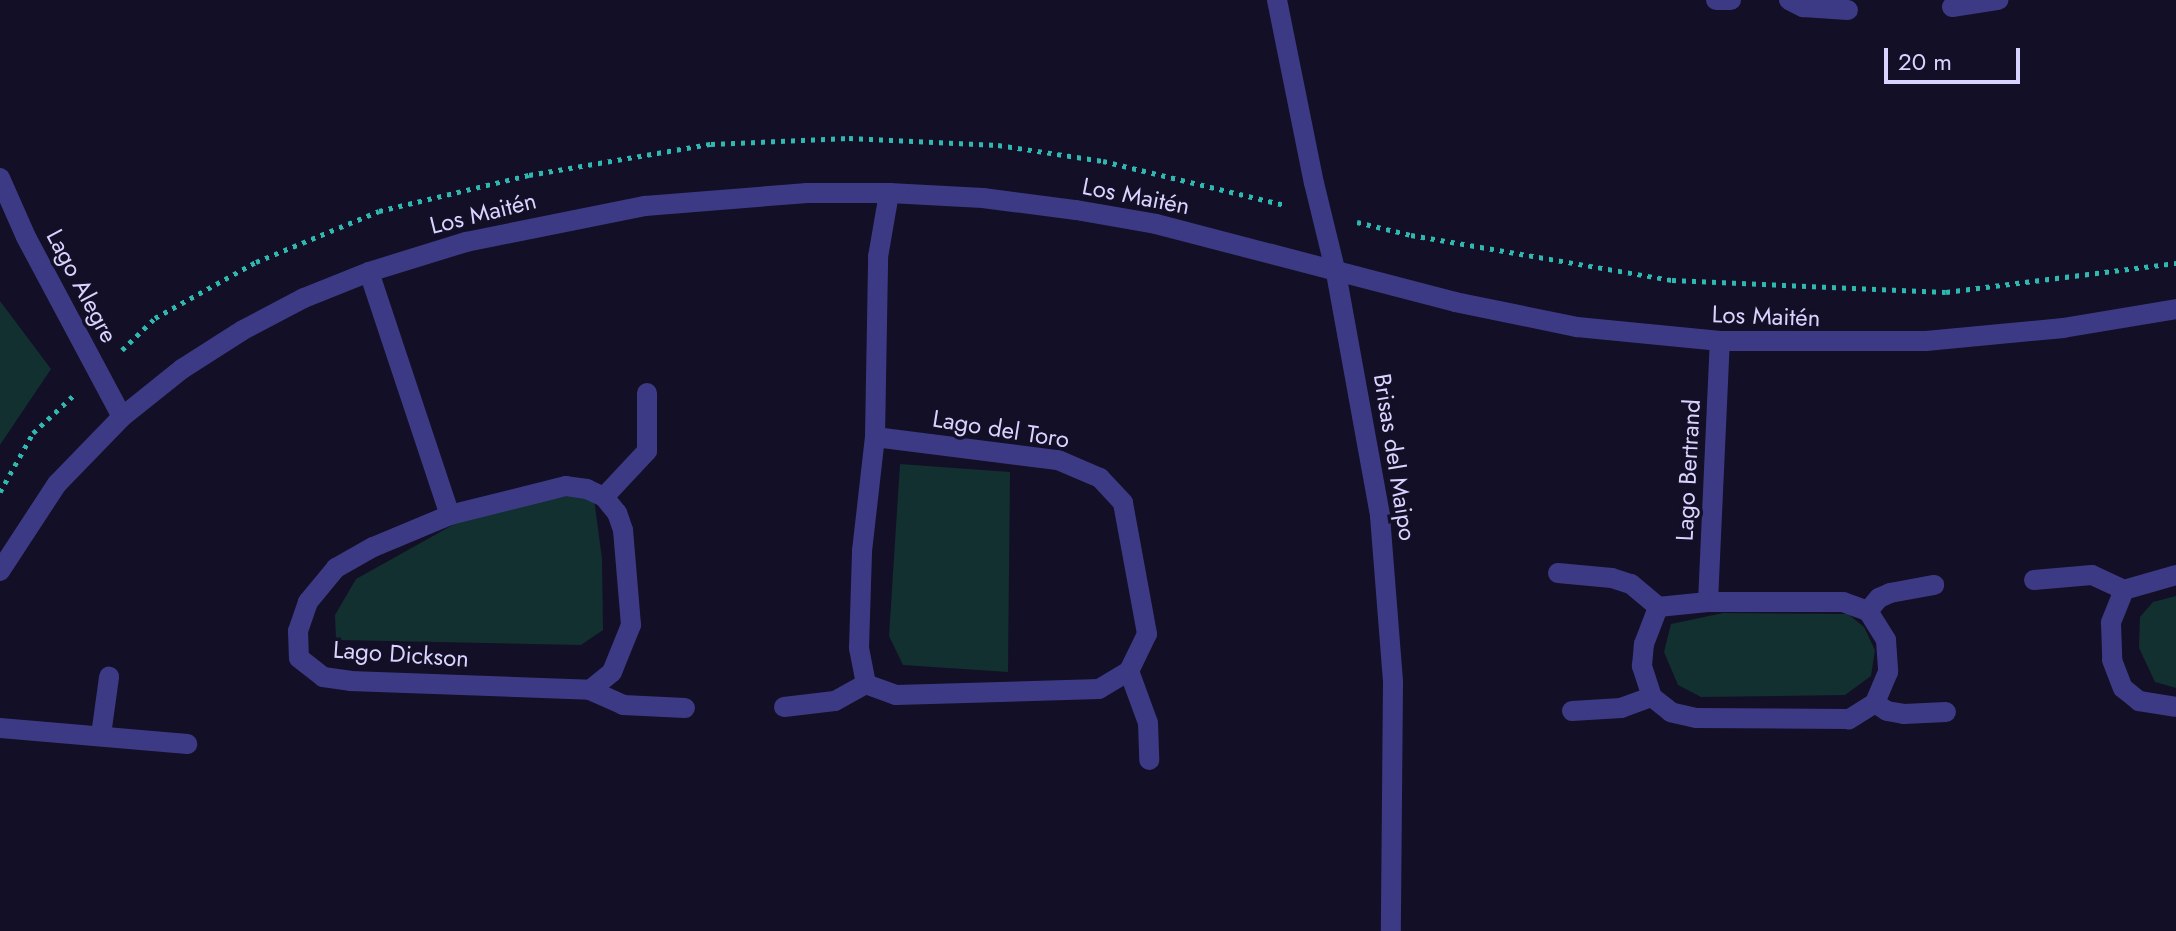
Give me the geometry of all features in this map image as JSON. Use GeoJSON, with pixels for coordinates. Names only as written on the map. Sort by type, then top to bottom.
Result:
{"type":"FeatureCollection","features":[{"type":"Feature","properties":{"kind":"street","name":"Brisas del Maipo"},"geometry":{"type":"LineString","coordinates":[[1277,0],[1314,183],[1336,273],[1373,474],[1387,574],[1393,682],[1391,931]]}},
{"type":"Feature","properties":{"kind":"street"},"geometry":{"type":"LineString","coordinates":[[1716,0],[1731,0]]}},
{"type":"Feature","properties":{"kind":"street"},"geometry":{"type":"LineString","coordinates":[[1789,0],[1803,7],[1848,10]]}},
{"type":"Feature","properties":{"kind":"street"},"geometry":{"type":"LineString","coordinates":[[1952,7],[1998,0]]}},
{"type":"Feature","properties":{"kind":"street","name":"Lago Alegre"},"geometry":{"type":"LineString","coordinates":[[0,178],[26,237],[122,417]]}},
{"type":"Feature","properties":{"kind":"street","name":"Los Maitén"},"geometry":{"type":"LineString","coordinates":[[0,571],[57,484],[122,417],[182,369],[243,330],[304,298],[369,272],[480,239],[645,206],[794,193],[889,193],[983,198],[1076,210],[1196,234],[1391,288],[1577,327],[1720,341],[1926,341],[2063,328],[2176,309]]}},
{"type":"Feature","properties":{"kind":"street"},"geometry":{"type":"LineString","coordinates":[[866,684],[859,648],[862,551],[875,437],[878,257],[889,193]]}},
{"type":"Feature","properties":{"kind":"street"},"geometry":{"type":"LineString","coordinates":[[369,272],[450,515]]}},
{"type":"Feature","properties":{"kind":"street","name":"Lago Bertrand"},"geometry":{"type":"LineString","coordinates":[[1708,602],[1720,341]]}},
{"type":"Feature","properties":{"kind":"street"},"geometry":{"type":"LineString","coordinates":[[590,690],[612,672],[631,625],[623,530],[617,513],[604,497],[647,451],[647,393]]}},
{"type":"Feature","properties":{"kind":"street","name":"Lago del Toro"},"geometry":{"type":"LineString","coordinates":[[875,437],[1058,460],[1100,478],[1123,503],[1147,634],[1129,671]]}},
{"type":"Feature","properties":{"kind":"street","name":"Lago Dickson"},"geometry":{"type":"LineString","coordinates":[[604,497],[587,489],[566,486],[450,515],[373,547],[336,568],[308,602],[298,631],[299,658],[323,677],[350,681],[590,690],[623,705],[685,708]]}},
{"type":"Feature","properties":{"kind":"street"},"geometry":{"type":"LineString","coordinates":[[1558,573],[1612,578],[1631,584],[1658,607],[1708,602],[1843,602],[1868,611],[1886,640],[1888,672],[1875,703],[1849,719],[1696,718],[1671,712],[1652,697],[1642,666],[1644,644],[1658,607]]}},
{"type":"Feature","properties":{"kind":"street"},"geometry":{"type":"LineString","coordinates":[[2034,580],[2092,575],[2107,579],[2124,590],[2176,575]]}},
{"type":"Feature","properties":{"kind":"street"},"geometry":{"type":"LineString","coordinates":[[1868,611],[1879,598],[1890,593],[1934,585]]}},
{"type":"Feature","properties":{"kind":"street"},"geometry":{"type":"LineString","coordinates":[[2124,590],[2111,623],[2112,660],[2123,688],[2139,701],[2176,707]]}},
{"type":"Feature","properties":{"kind":"street"},"geometry":{"type":"LineString","coordinates":[[784,707],[835,701],[866,684],[896,695],[1099,689],[1129,671],[1148,723],[1149,760]]}},
{"type":"Feature","properties":{"kind":"street"},"geometry":{"type":"LineString","coordinates":[[101,735],[109,677]]}},
{"type":"Feature","properties":{"kind":"street"},"geometry":{"type":"LineString","coordinates":[[1572,711],[1621,708],[1652,697]]}},
{"type":"Feature","properties":{"kind":"street"},"geometry":{"type":"LineString","coordinates":[[1875,703],[1887,711],[1904,714],[1946,712]]}},
{"type":"Feature","properties":{"kind":"street"},"geometry":{"type":"LineString","coordinates":[[0,728],[187,744]]}},
{"type":"Feature","properties":{"kind":"green space"},"geometry":{"type":"Polygon","coordinates":[[[0,301],[51,369],[0,445],[0,301]]]}},
{"type":"Feature","properties":{"kind":"green space"},"geometry":{"type":"Polygon","coordinates":[[[900,464],[1010,472],[1008,672],[903,665],[889,636],[900,464]]]}},
{"type":"Feature","properties":{"kind":"green space"},"geometry":{"type":"Polygon","coordinates":[[[593,491],[602,559],[603,630],[581,645],[336,640],[335,615],[356,579],[467,517],[593,491]]]}},
{"type":"Feature","properties":{"kind":"green space"},"geometry":{"type":"Polygon","coordinates":[[[2176,596],[2176,688],[2155,682],[2139,648],[2140,617],[2153,602],[2176,596]]]}},
{"type":"Feature","properties":{"kind":"green space"},"geometry":{"type":"Polygon","coordinates":[[[1723,613],[1848,614],[1864,627],[1875,650],[1871,676],[1845,695],[1701,697],[1678,685],[1664,652],[1671,624],[1723,613]]]}}]}
